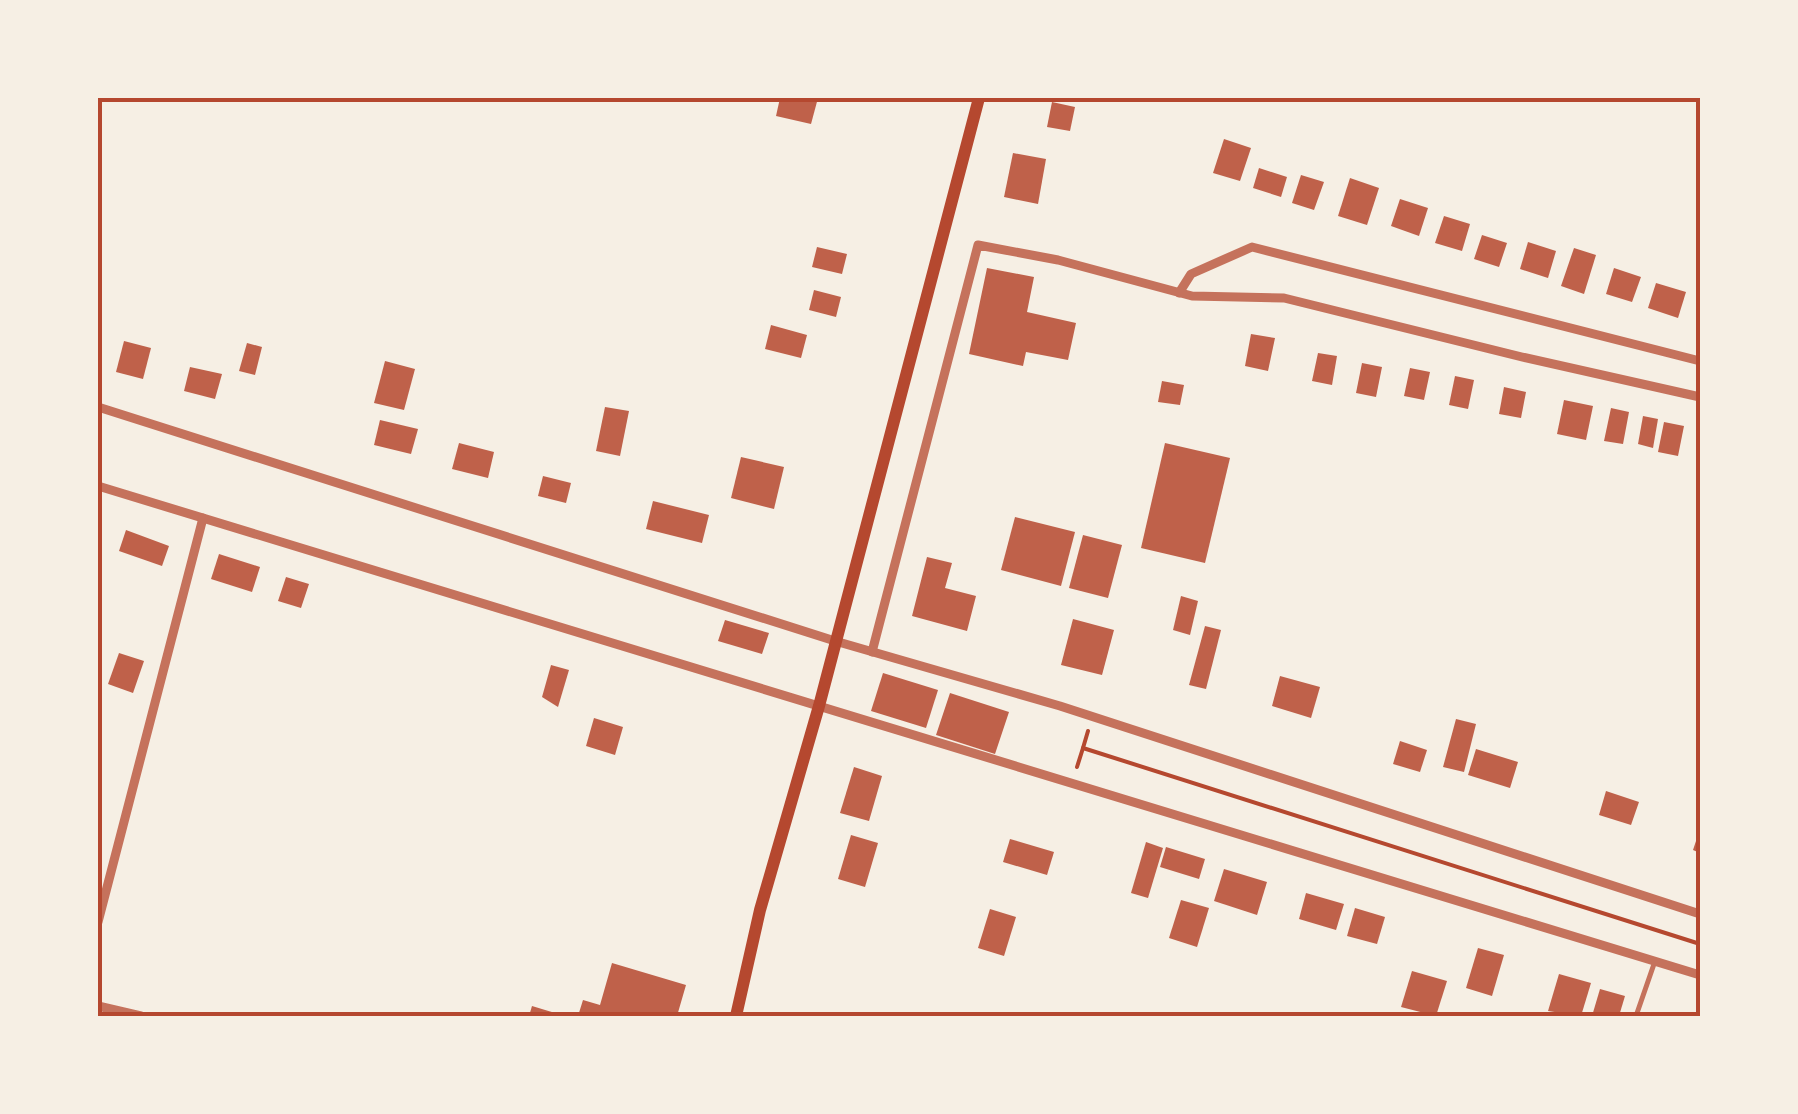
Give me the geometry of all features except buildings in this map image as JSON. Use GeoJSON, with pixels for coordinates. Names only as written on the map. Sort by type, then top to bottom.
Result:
{"type":"FeatureCollection","features":[{"type":"Feature","properties":{"kind":"main road"},"geometry":{"type":"LineString","coordinates":[[736,1016],[760,910],[979,98]]}},
{"type":"Feature","properties":{"kind":"street"},"geometry":{"type":"LineString","coordinates":[[872,652],[978,246],[1058,260],[1192,296],[1284,298],[1700,397]]}},
{"type":"Feature","properties":{"kind":"street"},"geometry":{"type":"LineString","coordinates":[[1179,293],[1191,274],[1252,247],[1700,361]]}},
{"type":"Feature","properties":{"kind":"street"},"geometry":{"type":"LineString","coordinates":[[98,407],[872,652],[1092,716],[1700,914]]}},
{"type":"Feature","properties":{"kind":"street"},"geometry":{"type":"LineString","coordinates":[[98,486],[1700,975]]}},
{"type":"Feature","properties":{"kind":"street"},"geometry":{"type":"LineString","coordinates":[[98,922],[203,518]]}},
{"type":"Feature","properties":{"kind":"street"},"geometry":{"type":"LineString","coordinates":[[98,1006],[142,1016]]}},
{"type":"Feature","properties":{"kind":"lane"},"geometry":{"type":"LineString","coordinates":[[1636,1016],[1655,961]]}},
{"type":"Feature","properties":{"kind":"path"},"geometry":{"type":"LineString","coordinates":[[1072,782],[1092,716]]}},
{"type":"Feature","properties":{"kind":"path"},"geometry":{"type":"LineString","coordinates":[[1083,748],[1700,944]]}}]}
